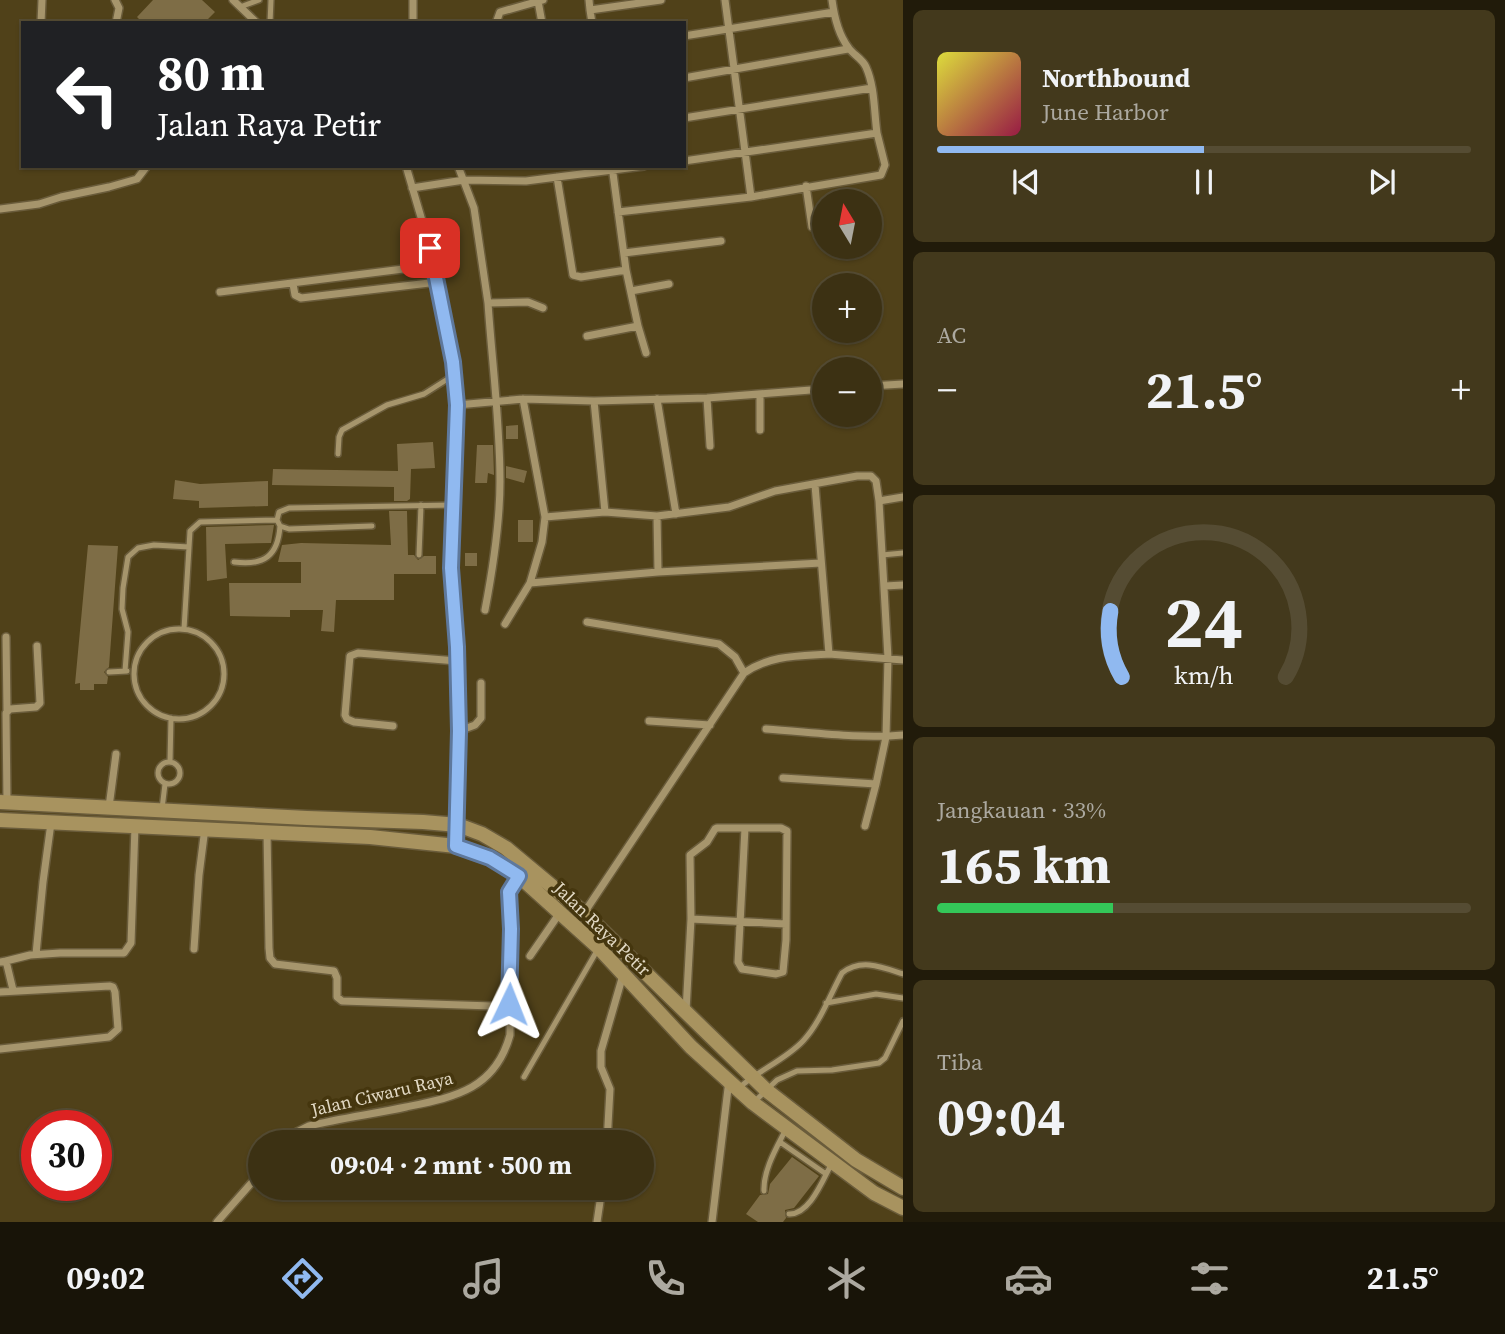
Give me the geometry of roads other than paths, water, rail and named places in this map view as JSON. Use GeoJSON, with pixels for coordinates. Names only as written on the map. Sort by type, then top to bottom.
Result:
{"type":"FeatureCollection","features":[{"type":"Feature","properties":{"kind":"main road","name":"Jalan Raya Petir"},"geometry":{"type":"LineString","coordinates":[[3,802],[458,825],[506,848],[584,913],[766,1090],[856,1160],[903,1188]]}},
{"type":"Feature","properties":{"kind":"main road","name":"Jalan Raya Petir"},"geometry":{"type":"LineString","coordinates":[[0,820],[370,837],[456,846],[490,858],[519,876],[599,948],[691,1047],[753,1103],[783,1135],[829,1169],[903,1208]]}},
{"type":"Feature","properties":{"kind":"street"},"geometry":{"type":"LineString","coordinates":[[41,21],[42,0]]}},
{"type":"Feature","properties":{"kind":"street"},"geometry":{"type":"LineString","coordinates":[[116,0],[119,8],[116,21]]}},
{"type":"Feature","properties":{"kind":"street"},"geometry":{"type":"LineString","coordinates":[[233,0],[255,21]]}},
{"type":"Feature","properties":{"kind":"street"},"geometry":{"type":"LineString","coordinates":[[412,21],[413,0]]}},
{"type":"Feature","properties":{"kind":"street"},"geometry":{"type":"LineString","coordinates":[[589,0],[592,21]]}},
{"type":"Feature","properties":{"kind":"street"},"geometry":{"type":"LineString","coordinates":[[590,10],[661,0]]}},
{"type":"Feature","properties":{"kind":"street"},"geometry":{"type":"LineString","coordinates":[[725,0],[751,197]]}},
{"type":"Feature","properties":{"kind":"street"},"geometry":{"type":"LineString","coordinates":[[618,212],[751,197],[881,175],[886,165],[877,133],[872,88],[866,67],[859,56],[848,48],[832,0]]}},
{"type":"Feature","properties":{"kind":"street"},"geometry":{"type":"LineString","coordinates":[[497,21],[500,12],[540,1],[542,21]]}},
{"type":"Feature","properties":{"kind":"street"},"geometry":{"type":"LineString","coordinates":[[686,36],[834,12]]}},
{"type":"Feature","properties":{"kind":"street"},"geometry":{"type":"LineString","coordinates":[[686,78],[848,48]]}},
{"type":"Feature","properties":{"kind":"street"},"geometry":{"type":"LineString","coordinates":[[686,118],[872,88]]}},
{"type":"Feature","properties":{"kind":"street"},"geometry":{"type":"LineString","coordinates":[[686,161],[877,133]]}},
{"type":"Feature","properties":{"kind":"street"},"geometry":{"type":"LineString","coordinates":[[0,209],[39,204],[109,187],[137,179],[145,168]]}},
{"type":"Feature","properties":{"kind":"street"},"geometry":{"type":"LineString","coordinates":[[407,168],[435,265],[457,405],[451,568],[459,731],[456,846]]}},
{"type":"Feature","properties":{"kind":"street"},"geometry":{"type":"LineString","coordinates":[[459,168],[474,208],[488,303],[496,400],[500,483],[494,564],[485,610]]}},
{"type":"Feature","properties":{"kind":"street"},"geometry":{"type":"LineString","coordinates":[[412,188],[464,180],[526,181],[613,168],[626,271],[646,353]]}},
{"type":"Feature","properties":{"kind":"street"},"geometry":{"type":"LineString","coordinates":[[557,177],[573,275],[581,277],[626,271]]}},
{"type":"Feature","properties":{"kind":"street"},"geometry":{"type":"LineString","coordinates":[[806,186],[812,226]]}},
{"type":"Feature","properties":{"kind":"street"},"geometry":{"type":"LineString","coordinates":[[624,253],[721,241]]}},
{"type":"Feature","properties":{"kind":"street"},"geometry":{"type":"LineString","coordinates":[[220,292],[435,265]]}},
{"type":"Feature","properties":{"kind":"street"},"geometry":{"type":"LineString","coordinates":[[410,269],[412,285]]}},
{"type":"Feature","properties":{"kind":"street"},"geometry":{"type":"LineString","coordinates":[[293,284],[295,295],[301,298],[438,282]]}},
{"type":"Feature","properties":{"kind":"street"},"geometry":{"type":"LineString","coordinates":[[631,292],[669,284]]}},
{"type":"Feature","properties":{"kind":"street"},"geometry":{"type":"LineString","coordinates":[[488,303],[528,302],[543,307]]}},
{"type":"Feature","properties":{"kind":"street"},"geometry":{"type":"LineString","coordinates":[[587,336],[638,326]]}},
{"type":"Feature","properties":{"kind":"street"},"geometry":{"type":"LineString","coordinates":[[882,385],[903,384]]}},
{"type":"Feature","properties":{"kind":"street"},"geometry":{"type":"LineString","coordinates":[[457,405],[523,399],[594,401],[707,398],[812,390]]}},
{"type":"Feature","properties":{"kind":"street"},"geometry":{"type":"LineString","coordinates":[[760,394],[760,430]]}},
{"type":"Feature","properties":{"kind":"street"},"geometry":{"type":"LineString","coordinates":[[707,398],[710,446]]}},
{"type":"Feature","properties":{"kind":"street"},"geometry":{"type":"LineString","coordinates":[[505,624],[530,583],[542,542],[544,517],[523,399]]}},
{"type":"Feature","properties":{"kind":"street"},"geometry":{"type":"LineString","coordinates":[[657,399],[676,514]]}},
{"type":"Feature","properties":{"kind":"street"},"geometry":{"type":"LineString","coordinates":[[594,401],[605,512]]}},
{"type":"Feature","properties":{"kind":"street"},"geometry":{"type":"LineString","coordinates":[[544,517],[605,512],[657,516],[676,514],[729,507],[775,491],[857,476],[871,476],[876,481],[879,501],[888,658],[886,737],[865,826]]}},
{"type":"Feature","properties":{"kind":"street"},"geometry":{"type":"LineString","coordinates":[[815,485],[829,654]]}},
{"type":"Feature","properties":{"kind":"street"},"geometry":{"type":"LineString","coordinates":[[879,501],[903,497]]}},
{"type":"Feature","properties":{"kind":"street"},"geometry":{"type":"LineString","coordinates":[[657,516],[659,572]]}},
{"type":"Feature","properties":{"kind":"street"},"geometry":{"type":"LineString","coordinates":[[530,583],[659,572],[821,563]]}},
{"type":"Feature","properties":{"kind":"street"},"geometry":{"type":"LineString","coordinates":[[885,586],[903,585]]}},
{"type":"Feature","properties":{"kind":"street"},"geometry":{"type":"LineString","coordinates":[[587,622],[719,644],[734,657],[744,673]]}},
{"type":"Feature","properties":{"kind":"street"},"geometry":{"type":"LineString","coordinates":[[3,802],[7,711],[6,637]]}},
{"type":"Feature","properties":{"kind":"street"},"geometry":{"type":"LineString","coordinates":[[7,711],[36,707],[40,703],[37,646]]}},
{"type":"Feature","properties":{"kind":"street"},"geometry":{"type":"LineString","coordinates":[[393,726],[347,719],[345,715],[350,656],[358,653],[457,661]]}},
{"type":"Feature","properties":{"kind":"street"},"geometry":{"type":"LineString","coordinates":[[584,913],[744,673],[777,657],[829,654],[903,660]]}},
{"type":"Feature","properties":{"kind":"street"},"geometry":{"type":"LineString","coordinates":[[459,731],[475,724],[481,718],[481,683]]}},
{"type":"Feature","properties":{"kind":"street"},"geometry":{"type":"LineString","coordinates":[[649,721],[710,725]]}},
{"type":"Feature","properties":{"kind":"street"},"geometry":{"type":"LineString","coordinates":[[766,729],[886,737],[903,735]]}},
{"type":"Feature","properties":{"kind":"street"},"geometry":{"type":"LineString","coordinates":[[109,807],[116,754]]}},
{"type":"Feature","properties":{"kind":"street"},"geometry":{"type":"LineString","coordinates":[[783,778],[876,784]]}},
{"type":"Feature","properties":{"kind":"street"},"geometry":{"type":"LineString","coordinates":[[36,954],[51,822]]}},
{"type":"Feature","properties":{"kind":"street"},"geometry":{"type":"LineString","coordinates":[[13,990],[3,962],[36,954],[124,953],[128,949],[131,943],[135,825]]}},
{"type":"Feature","properties":{"kind":"street"},"geometry":{"type":"LineString","coordinates":[[194,949],[205,828]]}},
{"type":"Feature","properties":{"kind":"street"},"geometry":{"type":"LineString","coordinates":[[686,1013],[692,852],[707,842],[715,829],[745,828],[781,828],[788,831],[783,972],[776,974],[739,966],[737,956],[745,828]]}},
{"type":"Feature","properties":{"kind":"street"},"geometry":{"type":"LineString","coordinates":[[267,831],[269,948],[275,964],[334,971],[337,978],[337,997],[342,1001],[492,1006],[507,1004]]}},
{"type":"Feature","properties":{"kind":"street","name":"Jalan Ciwaru Raya"},"geometry":{"type":"LineString","coordinates":[[303,1130],[309,1126],[447,1099],[470,1089],[483,1079],[506,1050],[510,1035],[507,1004],[511,929],[509,892],[519,876]]}},
{"type":"Feature","properties":{"kind":"street"},"geometry":{"type":"LineString","coordinates":[[530,956],[559,914]]}},
{"type":"Feature","properties":{"kind":"street"},"geometry":{"type":"LineString","coordinates":[[691,919],[786,923]]}},
{"type":"Feature","properties":{"kind":"street"},"geometry":{"type":"LineString","coordinates":[[608,1130],[610,1089],[601,1067],[601,1051],[624,974]]}},
{"type":"Feature","properties":{"kind":"street"},"geometry":{"type":"LineString","coordinates":[[0,992],[110,986],[115,992],[118,1029],[109,1037],[0,1049]]}},
{"type":"Feature","properties":{"kind":"street"},"geometry":{"type":"LineString","coordinates":[[712,1222],[733,1085]]}},
{"type":"Feature","properties":{"kind":"street"},"geometry":{"type":"LineString","coordinates":[[216,1222],[248,1186]]}},
{"type":"Feature","properties":{"kind":"street"},"geometry":{"type":"LineString","coordinates":[[597,1222],[600,1200]]}},
{"type":"Feature","properties":{"kind":"lane"},"geometry":{"type":"LineString","coordinates":[[240,7],[259,0]]}},
{"type":"Feature","properties":{"kind":"lane"},"geometry":{"type":"LineString","coordinates":[[270,21],[271,0]]}},
{"type":"Feature","properties":{"kind":"lane"},"geometry":{"type":"LineString","coordinates":[[338,454],[342,430],[387,405],[424,394],[454,375]]}},
{"type":"Feature","properties":{"kind":"lane"},"geometry":{"type":"LineString","coordinates":[[419,555],[421,505]]}},
{"type":"Feature","properties":{"kind":"lane"},"geometry":{"type":"LineString","coordinates":[[234,562],[247,564],[272,554],[277,548],[279,512],[289,508],[453,505]]}},
{"type":"Feature","properties":{"kind":"lane"},"geometry":{"type":"LineString","coordinates":[[184,629],[190,531],[200,522],[279,523],[289,529],[372,526]]}},
{"type":"Feature","properties":{"kind":"lane"},"geometry":{"type":"LineString","coordinates":[[125,671],[128,632],[122,608],[128,556],[138,548],[154,545],[189,547]]}},
{"type":"Feature","properties":{"kind":"lane"},"geometry":{"type":"LineString","coordinates":[[882,555],[903,553]]}},
{"type":"Feature","properties":{"kind":"lane"},"geometry":{"type":"LineString","coordinates":[[184,629],[200,634],[218,651],[224,667],[223,684],[216,699],[204,711],[188,718],[171,718],[157,713],[145,703],[137,690],[134,671],[140,650],[152,638],[167,630],[184,629]]}},
{"type":"Feature","properties":{"kind":"lane"},"geometry":{"type":"LineString","coordinates":[[109,672],[134,671]]}},
{"type":"Feature","properties":{"kind":"lane"},"geometry":{"type":"LineString","coordinates":[[170,762],[171,718]]}},
{"type":"Feature","properties":{"kind":"lane"},"geometry":{"type":"LineString","coordinates":[[170,762],[177,766],[180,778],[173,784],[165,785],[159,780],[157,772],[163,763],[170,762]]}},
{"type":"Feature","properties":{"kind":"lane"},"geometry":{"type":"LineString","coordinates":[[162,809],[165,785]]}},
{"type":"Feature","properties":{"kind":"lane"},"geometry":{"type":"LineString","coordinates":[[524,1077],[599,948]]}},
{"type":"Feature","properties":{"kind":"lane"},"geometry":{"type":"LineString","coordinates":[[733,1085],[752,1077],[804,1041],[842,973],[850,967],[863,963],[903,974]]}},
{"type":"Feature","properties":{"kind":"lane"},"geometry":{"type":"LineString","coordinates":[[826,1003],[876,994],[903,998]]}},
{"type":"Feature","properties":{"kind":"lane"},"geometry":{"type":"LineString","coordinates":[[753,1103],[777,1080],[797,1071],[832,1070],[879,1063],[885,1058],[903,1021]]}},
{"type":"Feature","properties":{"kind":"lane"},"geometry":{"type":"LineString","coordinates":[[764,1191],[763,1183],[783,1135]]}},
{"type":"Feature","properties":{"kind":"lane"},"geometry":{"type":"LineString","coordinates":[[789,1214],[802,1211],[829,1169]]}}]}
